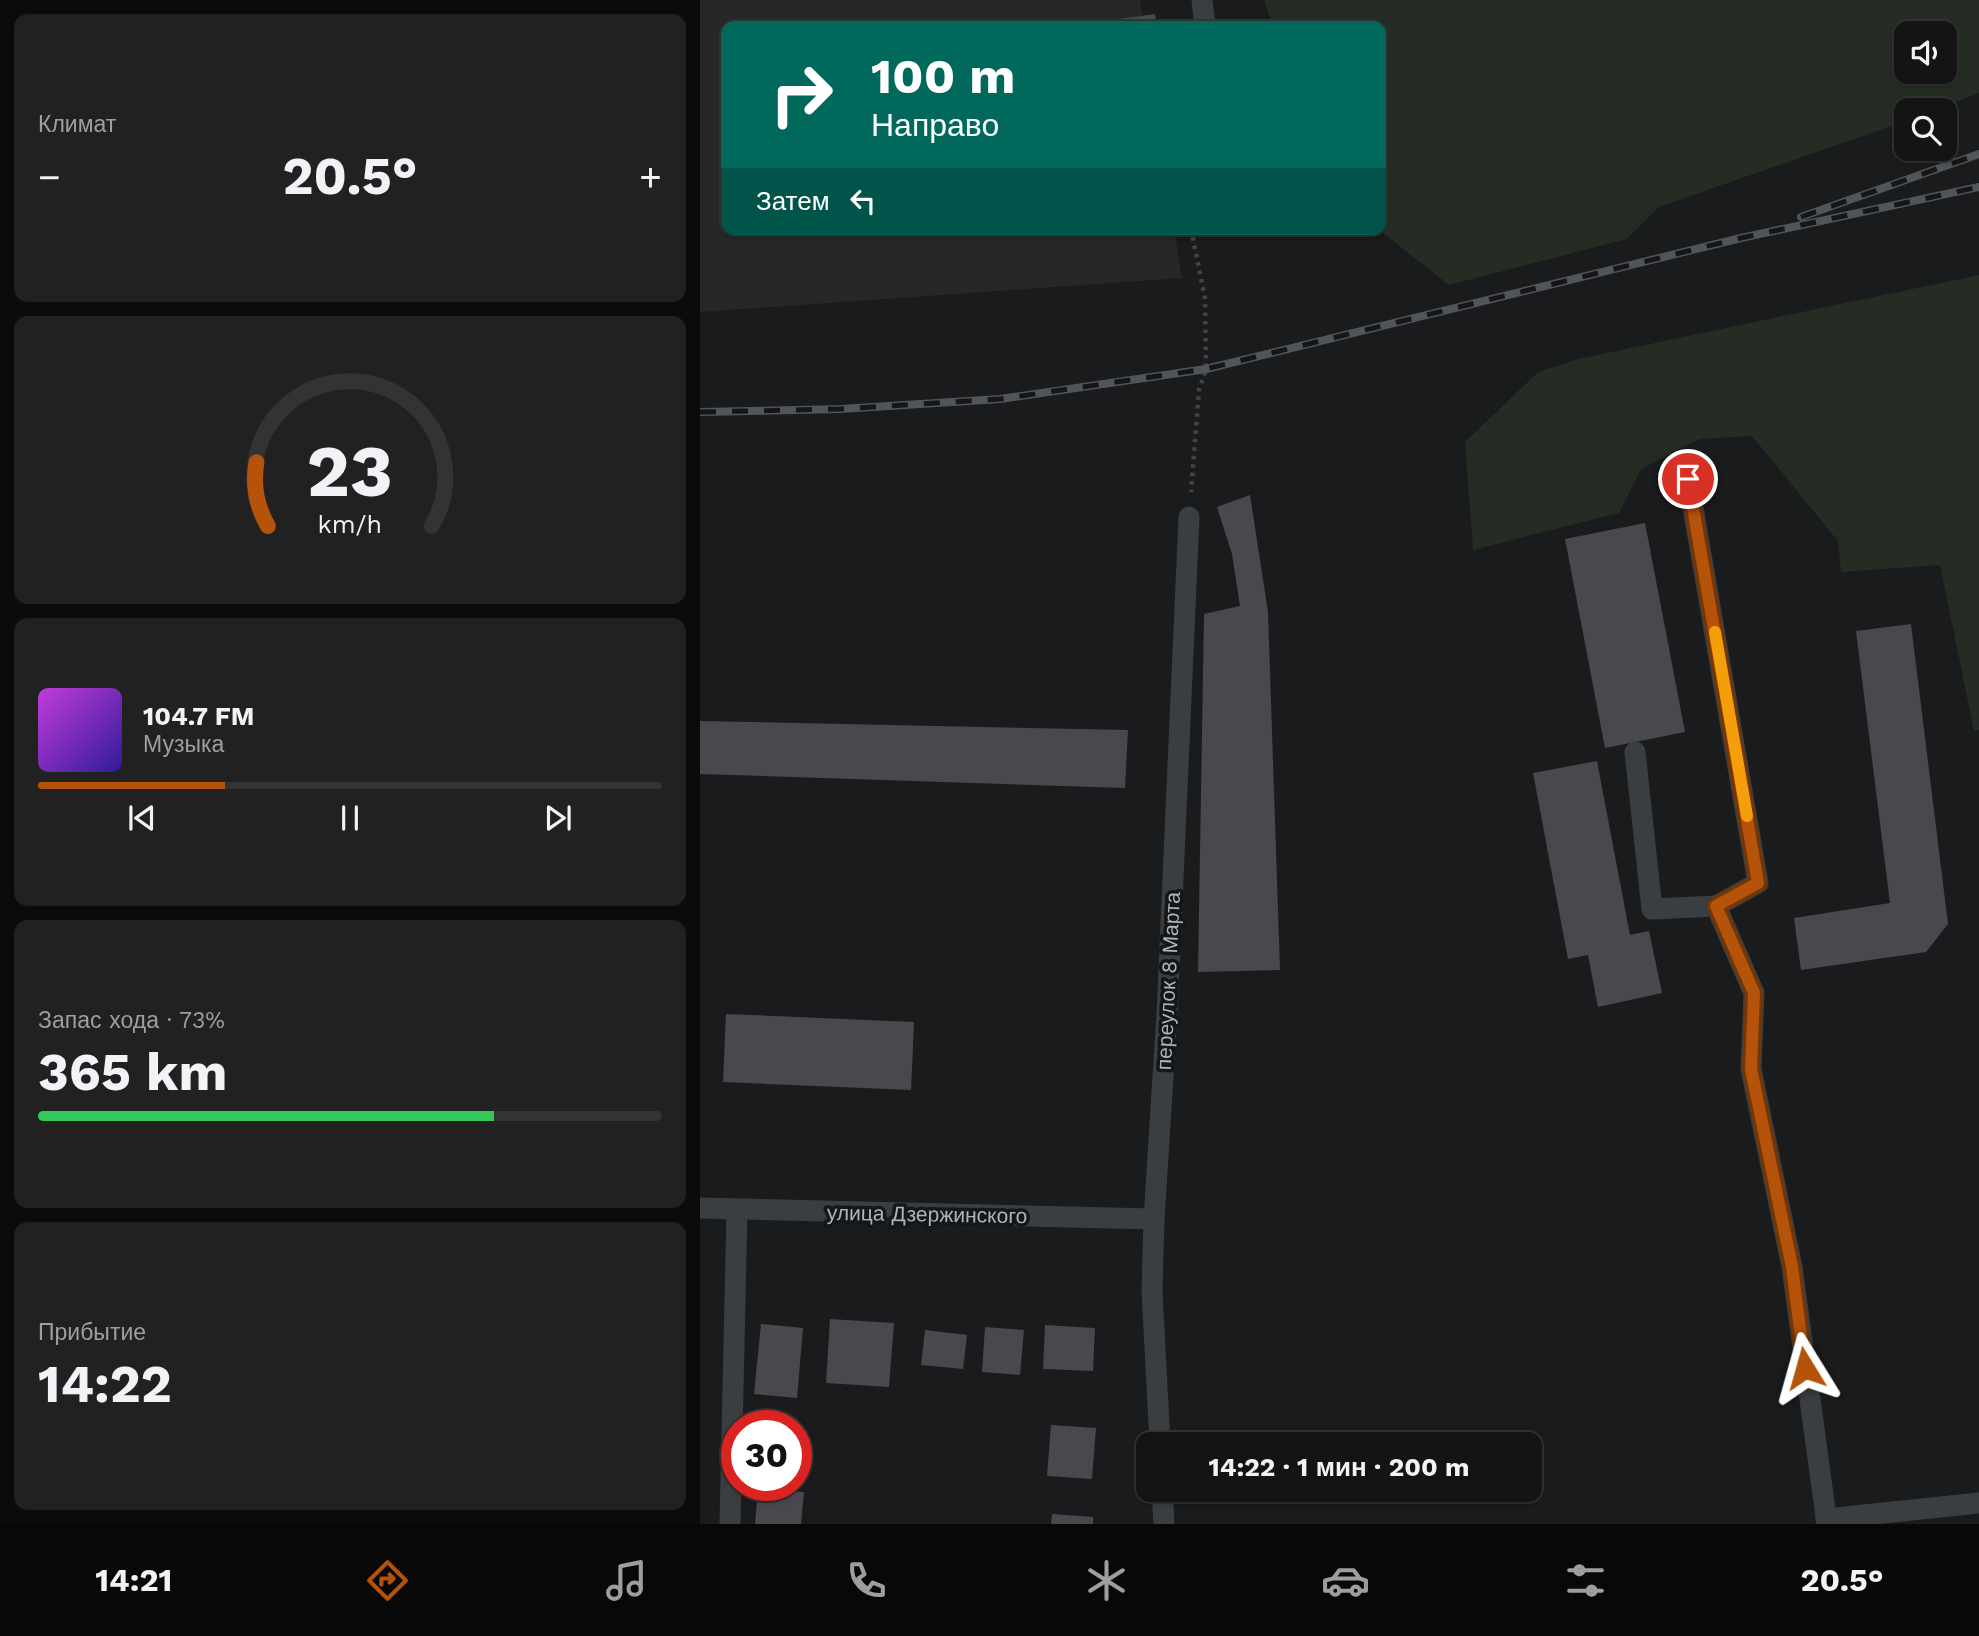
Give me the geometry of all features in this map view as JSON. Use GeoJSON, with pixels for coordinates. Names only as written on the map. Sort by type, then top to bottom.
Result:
{"type":"FeatureCollection","features":[{"type":"Feature","properties":{"kind":"street"},"geometry":{"type":"LineString","coordinates":[[1202,0],[1204,21]]}},
{"type":"Feature","properties":{"kind":"street"},"geometry":{"type":"LineString","coordinates":[[1635,752],[1652,909],[1716,906],[1758,883],[1688,479]]}},
{"type":"Feature","properties":{"kind":"street","name":"переулок 8 Марта"},"geometry":{"type":"LineString","coordinates":[[1159,1432],[1152,1290],[1154,1219],[1167,1014],[1189,517]]}},
{"type":"Feature","properties":{"kind":"street"},"geometry":{"type":"LineString","coordinates":[[1716,906],[1754,993],[1751,1069],[1792,1267],[1827,1522],[1979,1503]]}},
{"type":"Feature","properties":{"kind":"street","name":"улица Дзержинского"},"geometry":{"type":"LineString","coordinates":[[700,1208],[1154,1219]]}},
{"type":"Feature","properties":{"kind":"street"},"geometry":{"type":"LineString","coordinates":[[730,1524],[737,1210]]}},
{"type":"Feature","properties":{"kind":"street"},"geometry":{"type":"LineString","coordinates":[[1163,1502],[1164,1524]]}},
{"type":"Feature","properties":{"kind":"path"},"geometry":{"type":"LineString","coordinates":[[1189,517],[1199,390],[1206,369],[1205,298],[1192,235]]}},
{"type":"Feature","properties":{"kind":"shaded area"},"geometry":{"type":"Polygon","coordinates":[[[700,0],[1140,0],[1143,21],[721,21],[721,235],[1175,235],[1182,278],[700,312],[700,0]]]}},
{"type":"Feature","properties":{"kind":"shaded area"},"geometry":{"type":"Polygon","coordinates":[[[1264,0],[1979,0],[1979,93],[1957,102],[1957,98],[1894,98],[1894,125],[1659,207],[1627,239],[1449,285],[1386,235],[1386,21],[1271,21],[1264,0]]]}},
{"type":"Feature","properties":{"kind":"shaded area"},"geometry":{"type":"Polygon","coordinates":[[[1979,275],[1979,730],[1974,731],[1940,565],[1841,572],[1838,541],[1752,436],[1699,439],[1641,469],[1619,513],[1473,550],[1465,442],[1538,372],[1578,359],[1979,275]]]}},
{"type":"Feature","properties":{"kind":"building"},"geometry":{"type":"Polygon","coordinates":[[[1155,14],[1156,21],[1106,21],[1155,14]]]}},
{"type":"Feature","properties":{"kind":"building"},"geometry":{"type":"Polygon","coordinates":[[[1250,495],[1268,612],[1280,970],[1198,972],[1204,614],[1240,606],[1232,554],[1217,507],[1250,495]]]}},
{"type":"Feature","properties":{"kind":"building"},"geometry":{"type":"Polygon","coordinates":[[[1645,523],[1685,732],[1605,748],[1565,539],[1645,523]]]}},
{"type":"Feature","properties":{"kind":"building"},"geometry":{"type":"Polygon","coordinates":[[[1911,624],[1948,924],[1926,952],[1801,970],[1794,918],[1890,903],[1856,631],[1911,624]]]}},
{"type":"Feature","properties":{"kind":"building"},"geometry":{"type":"Polygon","coordinates":[[[700,721],[1128,730],[1125,788],[700,774],[700,721]]]}},
{"type":"Feature","properties":{"kind":"building"},"geometry":{"type":"Polygon","coordinates":[[[1597,761],[1630,935],[1649,931],[1662,993],[1598,1007],[1588,955],[1568,959],[1533,773],[1597,761]]]}},
{"type":"Feature","properties":{"kind":"building"},"geometry":{"type":"Polygon","coordinates":[[[726,1014],[914,1022],[911,1090],[723,1082],[726,1014]]]}},
{"type":"Feature","properties":{"kind":"building"},"geometry":{"type":"Polygon","coordinates":[[[830,1319],[894,1323],[889,1387],[826,1383],[830,1319]]]}},
{"type":"Feature","properties":{"kind":"building"},"geometry":{"type":"Polygon","coordinates":[[[761,1324],[803,1328],[797,1398],[754,1394],[761,1324]]]}},
{"type":"Feature","properties":{"kind":"building"},"geometry":{"type":"Polygon","coordinates":[[[1045,1325],[1095,1328],[1093,1371],[1043,1369],[1045,1325]]]}},
{"type":"Feature","properties":{"kind":"building"},"geometry":{"type":"Polygon","coordinates":[[[985,1327],[1024,1330],[1020,1375],[982,1372],[985,1327]]]}},
{"type":"Feature","properties":{"kind":"building"},"geometry":{"type":"Polygon","coordinates":[[[925,1330],[967,1335],[963,1369],[921,1365],[925,1330]]]}},
{"type":"Feature","properties":{"kind":"building"},"geometry":{"type":"Polygon","coordinates":[[[1051,1425],[1096,1428],[1092,1479],[1047,1476],[1051,1425]]]}},
{"type":"Feature","properties":{"kind":"building"},"geometry":{"type":"Polygon","coordinates":[[[757,1501],[803,1501],[801,1524],[755,1524],[757,1501]]]}},
{"type":"Feature","properties":{"kind":"building"},"geometry":{"type":"Polygon","coordinates":[[[1052,1514],[1093,1517],[1093,1524],[1051,1524],[1052,1514]]]}},
{"type":"Feature","properties":{"kind":"railway"},"geometry":{"type":"LineString","coordinates":[[1801,217],[1979,154]]}},
{"type":"Feature","properties":{"kind":"railway"},"geometry":{"type":"LineString","coordinates":[[700,412],[841,409],[1000,399],[1206,369],[1741,238],[1979,187]]}},
{"type":"Feature","properties":{"kind":"slow traffic"},"geometry":{"type":"LineString","coordinates":[[1715,632],[1747,816]]}},
{"type":"Feature","properties":{"kind":"route"},"geometry":{"type":"LineString","coordinates":[[1688,479],[1758,883],[1716,906],[1754,993],[1751,1069],[1792,1267],[1805,1368]]}}]}
